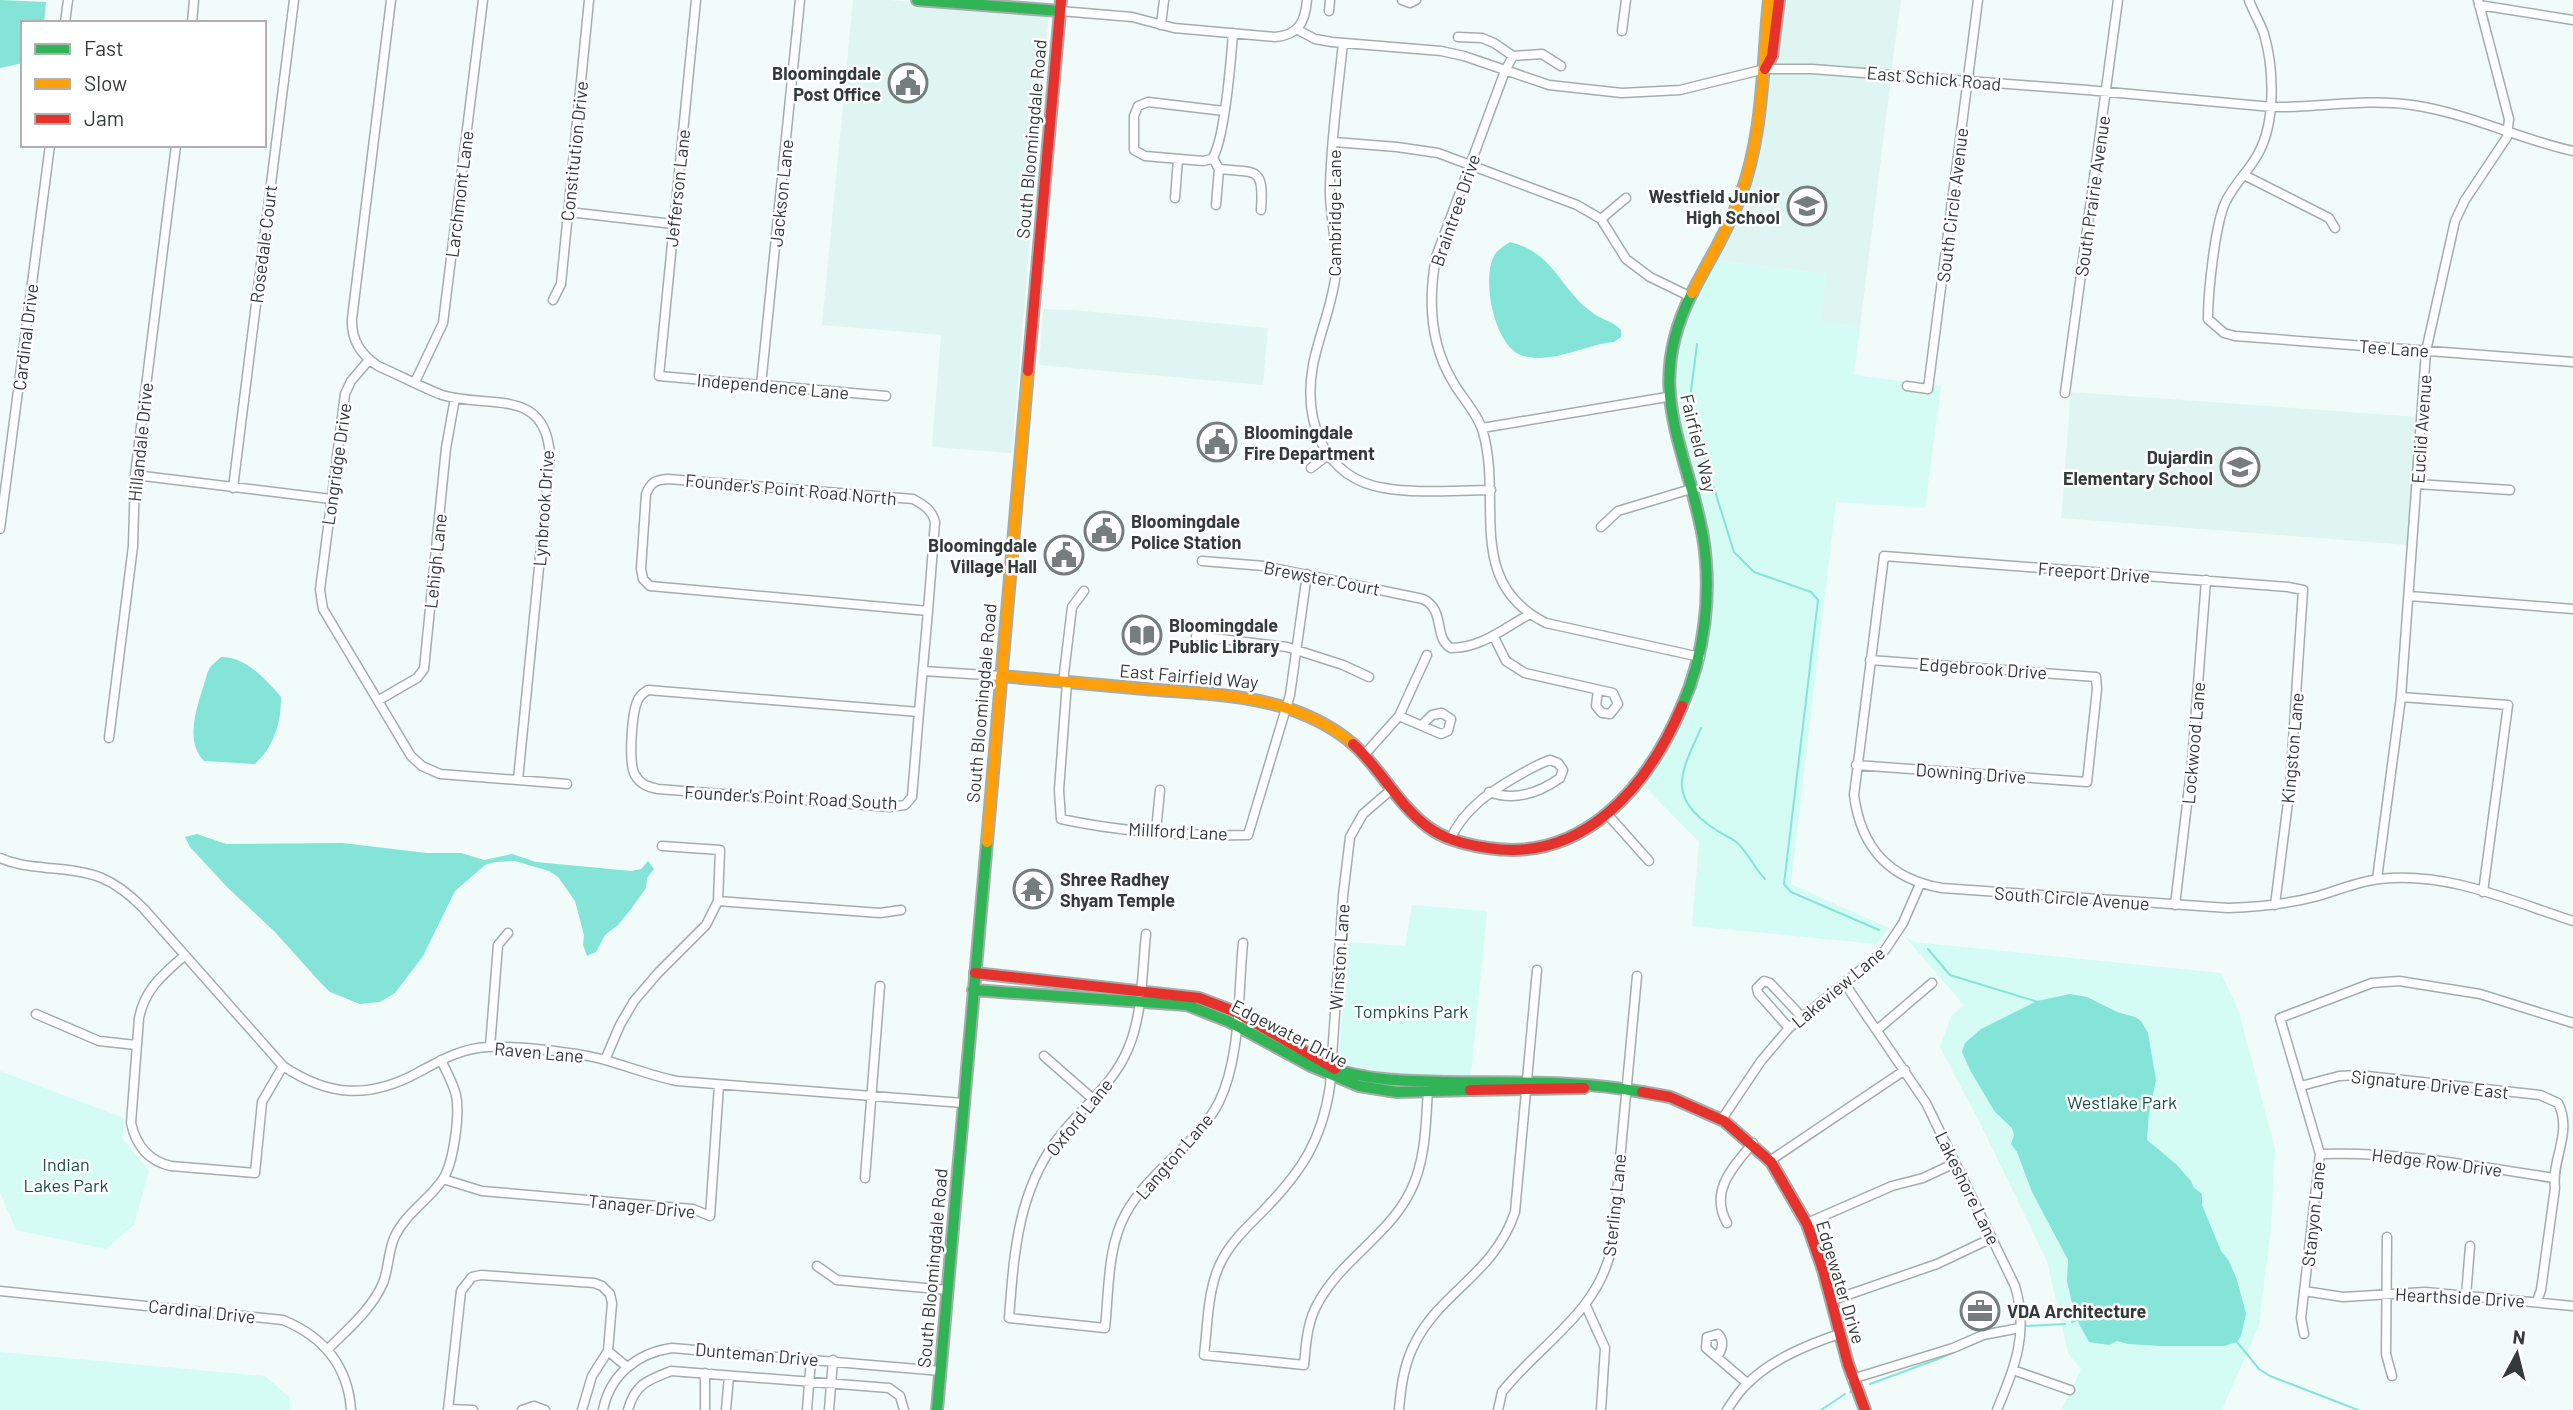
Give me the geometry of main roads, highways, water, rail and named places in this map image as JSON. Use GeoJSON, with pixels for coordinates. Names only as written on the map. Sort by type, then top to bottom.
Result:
{"type":"FeatureCollection","features":[{"type":"Feature","properties":{"kind":"waterway"},"geometry":{"type":"LineString","coordinates":[[1697,344],[1691,391],[1692,418],[1734,552],[1754,572],[1811,592],[1818,600],[1784,884],[1791,892],[1879,930]]}},
{"type":"Feature","properties":{"kind":"waterway"},"geometry":{"type":"LineString","coordinates":[[1701,728],[1683,772],[1684,795],[1700,818],[1739,845],[1765,879]]}},
{"type":"Feature","properties":{"kind":"waterway"},"geometry":{"type":"LineString","coordinates":[[1928,949],[1950,975],[2038,1002]]}},
{"type":"Feature","properties":{"kind":"waterway"},"geometry":{"type":"LineString","coordinates":[[2072,1322],[2079,1319]]}},
{"type":"Feature","properties":{"kind":"waterway"},"geometry":{"type":"LineString","coordinates":[[2026,1326],[2065,1324]]}},
{"type":"Feature","properties":{"kind":"waterway"},"geometry":{"type":"LineString","coordinates":[[1870,1384],[1988,1338]]}},
{"type":"Feature","properties":{"kind":"waterway"},"geometry":{"type":"LineString","coordinates":[[2237,1342],[2259,1369],[2270,1376],[2358,1410]]}},
{"type":"Feature","properties":{"kind":"waterway"},"geometry":{"type":"LineString","coordinates":[[1821,1410],[1845,1394]]}},
{"type":"Feature","properties":{"kind":"place","name":"Bloomingdale Post Office"},"geometry":{"type":"Point","coordinates":[908,83]}},
{"type":"Feature","properties":{"kind":"place","name":"Westfield Junior High School"},"geometry":{"type":"Point","coordinates":[1807,206]}},
{"type":"Feature","properties":{"kind":"place","name":"Bloomingdale Fire Department"},"geometry":{"type":"Point","coordinates":[1217,442]}},
{"type":"Feature","properties":{"kind":"place","name":"Dujardin Elementary School"},"geometry":{"type":"Point","coordinates":[2240,467]}},
{"type":"Feature","properties":{"kind":"place","name":"Bloomingdale Police Station"},"geometry":{"type":"Point","coordinates":[1104,531]}},
{"type":"Feature","properties":{"kind":"place","name":"Bloomingdale Village Hall"},"geometry":{"type":"Point","coordinates":[1064,555]}},
{"type":"Feature","properties":{"kind":"place","name":"Bloomingdale Public Library"},"geometry":{"type":"Point","coordinates":[1142,635]}},
{"type":"Feature","properties":{"kind":"place","name":"Shree Radhey Shyam Temple"},"geometry":{"type":"Point","coordinates":[1033,889]}},
{"type":"Feature","properties":{"kind":"place","name":"VDA Architecture"},"geometry":{"type":"Point","coordinates":[1980,1311]}},
{"type":"Feature","properties":{"kind":"park label","name":"Tompkins Park"},"geometry":{"type":"Point","coordinates":[1411,1011]}},
{"type":"Feature","properties":{"kind":"park label","name":"Westlake Park"},"geometry":{"type":"Point","coordinates":[2122,1102]}},
{"type":"Feature","properties":{"kind":"park label","name":"Indian Lakes Park"},"geometry":{"type":"Point","coordinates":[66,1174]}}]}
